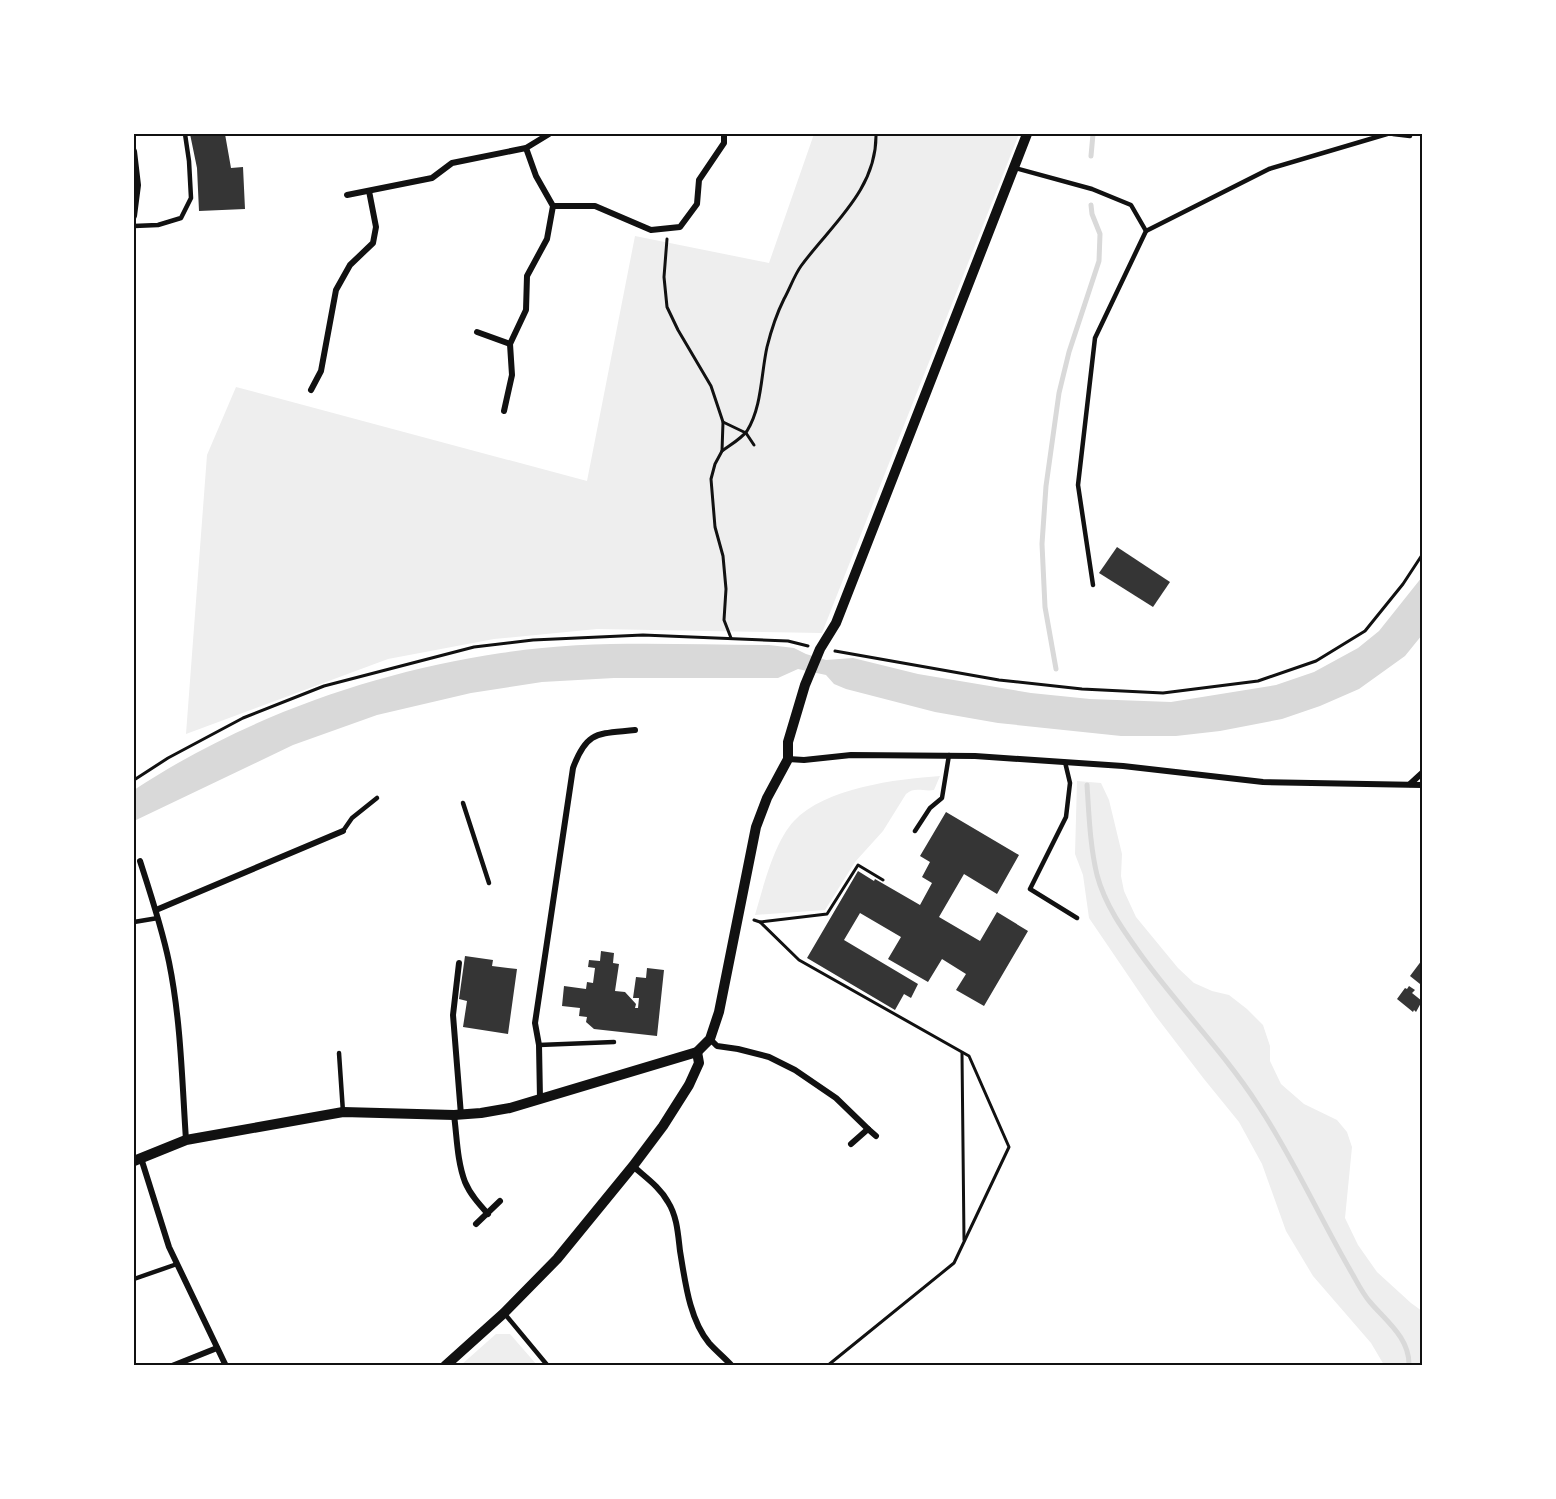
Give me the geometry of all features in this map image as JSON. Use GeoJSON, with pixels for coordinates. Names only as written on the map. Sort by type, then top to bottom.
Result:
{"type":"FeatureCollection","features":[{"type":"Feature","properties":{"kind":"street"},"geometry":{"type":"LineString","coordinates":[[347,195],[432,178],[452,163],[526,148],[549,134]]}},
{"type":"Feature","properties":{"kind":"street"},"geometry":{"type":"LineString","coordinates":[[553,206],[595,206],[651,230],[680,227],[697,204],[699,180],[724,143],[724,134]]}},
{"type":"Feature","properties":{"kind":"street"},"geometry":{"type":"LineString","coordinates":[[226,1365],[169,1247],[137,1159],[186,1140],[343,1112],[458,1115],[510,1108],[697,1052],[710,1039],[719,1012],[756,827],[767,798],[789,759],[788,742],[818,652],[837,623],[1027,134]]}},
{"type":"Feature","properties":{"kind":"street"},"geometry":{"type":"LineString","coordinates":[[504,411],[512,375],[510,344],[526,310],[527,276],[547,238],[553,206],[536,176],[526,148]]}},
{"type":"Feature","properties":{"kind":"street"},"geometry":{"type":"LineString","coordinates":[[134,151],[138,185],[134,216]]}},
{"type":"Feature","properties":{"kind":"street"},"geometry":{"type":"LineString","coordinates":[[311,390],[321,371],[336,290],[350,265],[373,243],[376,227],[369,190]]}},
{"type":"Feature","properties":{"kind":"street"},"geometry":{"type":"LineString","coordinates":[[477,332],[510,344]]}},
{"type":"Feature","properties":{"kind":"street"},"geometry":{"type":"LineString","coordinates":[[540,1099],[539,1045],[535,1023],[573,768],[580,748],[594,735],[635,730]]}},
{"type":"Feature","properties":{"kind":"street"},"geometry":{"type":"LineString","coordinates":[[789,759],[804,760],[851,755],[949,755],[1123,766],[1263,782],[1422,785]]}},
{"type":"Feature","properties":{"kind":"street"},"geometry":{"type":"LineString","coordinates":[[1410,784],[1422,773]]}},
{"type":"Feature","properties":{"kind":"street"},"geometry":{"type":"LineString","coordinates":[[156,909],[343,831]]}},
{"type":"Feature","properties":{"kind":"street"},"geometry":{"type":"LineString","coordinates":[[140,861],[156,909],[169,963],[179,1033],[186,1140]]}},
{"type":"Feature","properties":{"kind":"street"},"geometry":{"type":"LineString","coordinates":[[459,963],[453,1015],[461,1168],[465,1183],[472,1195],[488,1214]]}},
{"type":"Feature","properties":{"kind":"street"},"geometry":{"type":"LineString","coordinates":[[710,1039],[717,1046],[769,1057],[795,1070],[836,1098],[876,1136]]}},
{"type":"Feature","properties":{"kind":"street"},"geometry":{"type":"LineString","coordinates":[[445,1365],[504,1313],[557,1259],[633,1166],[669,1118],[689,1085],[699,1063],[697,1052]]}},
{"type":"Feature","properties":{"kind":"street"},"geometry":{"type":"LineString","coordinates":[[851,1144],[868,1129]]}},
{"type":"Feature","properties":{"kind":"street"},"geometry":{"type":"LineString","coordinates":[[633,1166],[661,1191],[669,1203],[675,1219],[683,1270],[701,1331],[709,1343],[732,1365]]}},
{"type":"Feature","properties":{"kind":"street"},"geometry":{"type":"LineString","coordinates":[[476,1224],[500,1201]]}},
{"type":"Feature","properties":{"kind":"street"},"geometry":{"type":"LineString","coordinates":[[172,1365],[217,1348]]}},
{"type":"Feature","properties":{"kind":"lane"},"geometry":{"type":"LineString","coordinates":[[134,226],[158,225],[181,218],[191,198],[185,134]]}},
{"type":"Feature","properties":{"kind":"lane"},"geometry":{"type":"LineString","coordinates":[[1093,585],[1078,485],[1095,338],[1146,231],[1269,169],[1387,134]]}},
{"type":"Feature","properties":{"kind":"lane"},"geometry":{"type":"LineString","coordinates":[[1393,134],[1410,136]]}},
{"type":"Feature","properties":{"kind":"lane"},"geometry":{"type":"LineString","coordinates":[[1013,167],[1092,189],[1131,205],[1146,231]]}},
{"type":"Feature","properties":{"kind":"lane"},"geometry":{"type":"LineString","coordinates":[[915,831],[930,808],[942,798],[949,755]]}},
{"type":"Feature","properties":{"kind":"lane"},"geometry":{"type":"LineString","coordinates":[[1065,762],[1070,783],[1066,817],[1029,889],[1077,918]]}},
{"type":"Feature","properties":{"kind":"lane"},"geometry":{"type":"LineString","coordinates":[[343,831],[352,818],[377,798]]}},
{"type":"Feature","properties":{"kind":"lane"},"geometry":{"type":"LineString","coordinates":[[463,803],[489,883]]}},
{"type":"Feature","properties":{"kind":"lane"},"geometry":{"type":"LineString","coordinates":[[134,922],[158,918]]}},
{"type":"Feature","properties":{"kind":"lane"},"geometry":{"type":"LineString","coordinates":[[539,1045],[614,1042]]}},
{"type":"Feature","properties":{"kind":"lane"},"geometry":{"type":"LineString","coordinates":[[339,1053],[343,1112]]}},
{"type":"Feature","properties":{"kind":"lane"},"geometry":{"type":"LineString","coordinates":[[134,1279],[177,1264]]}},
{"type":"Feature","properties":{"kind":"lane"},"geometry":{"type":"LineString","coordinates":[[504,1313],[548,1365]]}},
{"type":"Feature","properties":{"kind":"path"},"geometry":{"type":"LineString","coordinates":[[731,638],[724,620],[726,589],[723,556],[715,527],[711,479],[715,464],[722,451],[746,433],[754,415],[768,345],[782,304],[799,269],[846,214],[866,180],[876,146],[876,134]]}},
{"type":"Feature","properties":{"kind":"path"},"geometry":{"type":"LineString","coordinates":[[669,228],[664,277],[668,307],[678,330],[711,386],[723,422],[722,451]]}},
{"type":"Feature","properties":{"kind":"path"},"geometry":{"type":"LineString","coordinates":[[723,422],[746,433],[754,445]]}},
{"type":"Feature","properties":{"kind":"path"},"geometry":{"type":"LineString","coordinates":[[134,780],[168,758],[243,718],[324,686],[474,647],[533,640],[643,635],[788,641],[818,652],[999,680],[1082,689],[1163,693],[1258,681],[1316,661],[1365,632],[1403,584],[1422,555]]}},
{"type":"Feature","properties":{"kind":"path"},"geometry":{"type":"LineString","coordinates":[[754,920],[760,922],[827,914],[858,865],[883,879]]}},
{"type":"Feature","properties":{"kind":"path"},"geometry":{"type":"LineString","coordinates":[[760,922],[799,960],[969,1056],[1009,1147],[954,1263],[827,1365]]}},
{"type":"Feature","properties":{"kind":"path"},"geometry":{"type":"LineString","coordinates":[[962,1053],[964,1241]]}},
{"type":"Feature","properties":{"kind":"shaded area"},"geometry":{"type":"Polygon","coordinates":[[[814,134],[1019,134],[822,633],[597,629],[494,639],[388,659],[186,734],[207,455],[236,387],[587,481],[635,236],[769,263],[814,134]]]}},
{"type":"Feature","properties":{"kind":"shaded area"},"geometry":{"type":"Polygon","coordinates":[[[1422,577],[1422,635],[1405,656],[1359,689],[1320,706],[1282,719],[1220,731],[1176,736],[1121,736],[998,723],[935,712],[846,689],[834,684],[826,675],[798,669],[778,678],[614,678],[542,682],[471,693],[377,715],[293,745],[134,821],[134,790],[219,741],[310,702],[405,672],[453,661],[534,649],[601,644],[769,645],[794,648],[826,660],[853,658],[918,674],[1031,693],[1090,699],[1171,702],[1276,685],[1314,672],[1358,648],[1379,631],[1422,577]]]}},
{"type":"Feature","properties":{"kind":"shaded area"},"geometry":{"type":"Polygon","coordinates":[[[940,776],[934,790],[916,790],[906,794],[883,831],[855,862],[825,910],[755,915],[770,866],[781,841],[794,821],[807,810],[824,800],[862,787],[940,776]]]}},
{"type":"Feature","properties":{"kind":"shaded area"},"geometry":{"type":"Polygon","coordinates":[[[1077,781],[1101,783],[1109,800],[1122,854],[1121,876],[1124,891],[1136,917],[1178,968],[1194,983],[1229,995],[1263,1025],[1270,1046],[1270,1061],[1281,1084],[1304,1104],[1337,1120],[1347,1132],[1352,1147],[1345,1218],[1358,1245],[1377,1272],[1422,1311],[1422,1365],[1384,1365],[1371,1343],[1313,1276],[1286,1231],[1262,1164],[1239,1122],[1155,1015],[1089,918],[1083,875],[1075,854],[1077,781]]]}},
{"type":"Feature","properties":{"kind":"shaded area"},"geometry":{"type":"Polygon","coordinates":[[[496,1334],[510,1334],[537,1365],[461,1365],[496,1334]]]}},
{"type":"Feature","properties":{"kind":"building"},"geometry":{"type":"Polygon","coordinates":[[[190,134],[225,134],[231,168],[243,167],[245,209],[199,211],[197,168],[190,134]]]}},
{"type":"Feature","properties":{"kind":"building"},"geometry":{"type":"Polygon","coordinates":[[[1117,547],[1170,582],[1153,607],[1099,573],[1117,547]]]}},
{"type":"Feature","properties":{"kind":"building"},"geometry":{"type":"Polygon","coordinates":[[[946,812],[1019,855],[997,894],[964,874],[939,917],[980,941],[997,912],[1028,931],[984,1006],[956,990],[966,974],[942,959],[928,982],[888,959],[901,937],[860,913],[844,940],[918,984],[911,998],[904,994],[895,1010],[807,958],[858,871],[920,905],[932,883],[922,877],[930,862],[920,856],[946,812]]]}},
{"type":"Feature","properties":{"kind":"building"},"geometry":{"type":"Polygon","coordinates":[[[601,951],[614,953],[613,963],[619,964],[615,991],[625,992],[636,1004],[635,1008],[638,1008],[639,998],[633,998],[636,977],[646,978],[647,968],[664,970],[657,1036],[594,1029],[586,1022],[587,1017],[579,1016],[580,1008],[562,1006],[564,986],[586,989],[587,982],[593,983],[595,968],[588,967],[589,960],[600,961],[601,951]]]}},
{"type":"Feature","properties":{"kind":"building"},"geometry":{"type":"Polygon","coordinates":[[[465,956],[493,960],[492,966],[517,969],[508,1034],[463,1027],[467,1001],[459,999],[465,956]]]}},
{"type":"Feature","properties":{"kind":"building"},"geometry":{"type":"Polygon","coordinates":[[[1422,960],[1422,981],[1420,984],[1410,976],[1422,960]]]}},
{"type":"Feature","properties":{"kind":"building"},"geometry":{"type":"Polygon","coordinates":[[[1409,986],[1415,990],[1412,993],[1422,1001],[1416,1012],[1397,999],[1409,986]]]}},
{"type":"Feature","properties":{"kind":"waterway"},"geometry":{"type":"LineString","coordinates":[[1091,156],[1093,134]]}},
{"type":"Feature","properties":{"kind":"waterway"},"geometry":{"type":"LineString","coordinates":[[1056,669],[1045,607],[1042,544],[1046,486],[1059,393],[1069,352],[1099,261],[1100,234],[1091,205]]}},
{"type":"Feature","properties":{"kind":"waterway"},"geometry":{"type":"LineString","coordinates":[[1087,785],[1090,830],[1097,875],[1100,886],[1121,927],[1258,1105],[1367,1299],[1401,1338],[1406,1347],[1409,1366]]}}]}
